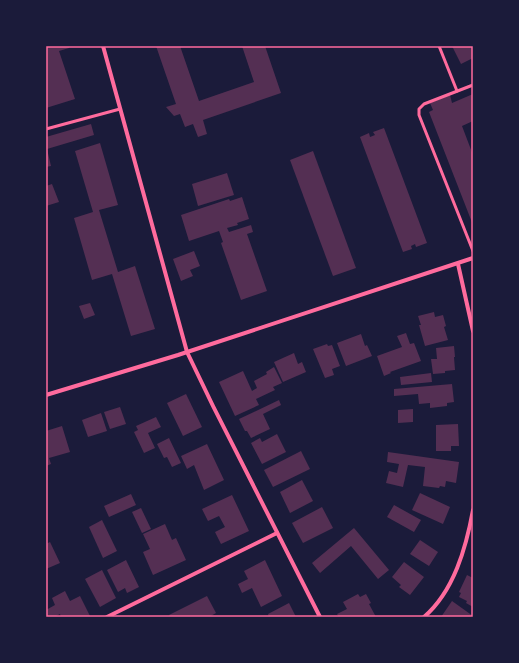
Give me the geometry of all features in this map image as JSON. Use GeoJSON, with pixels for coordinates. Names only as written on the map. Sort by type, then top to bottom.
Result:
{"type":"FeatureCollection","features":[{"type":"Feature","properties":{"kind":"street"},"geometry":{"type":"LineString","coordinates":[[103,46],[187,352],[320,617]]}},
{"type":"Feature","properties":{"kind":"street"},"geometry":{"type":"LineString","coordinates":[[46,395],[187,352],[473,258]]}},
{"type":"Feature","properties":{"kind":"street"},"geometry":{"type":"LineString","coordinates":[[458,264],[473,331]]}},
{"type":"Feature","properties":{"kind":"street"},"geometry":{"type":"LineString","coordinates":[[424,617],[441,599],[451,580],[462,553],[473,510]]}},
{"type":"Feature","properties":{"kind":"street"},"geometry":{"type":"LineString","coordinates":[[107,617],[277,533]]}},
{"type":"Feature","properties":{"kind":"lane"},"geometry":{"type":"LineString","coordinates":[[439,46],[457,91]]}},
{"type":"Feature","properties":{"kind":"lane"},"geometry":{"type":"LineString","coordinates":[[473,84],[424,104],[420,109],[419,115],[473,251]]}},
{"type":"Feature","properties":{"kind":"lane"},"geometry":{"type":"LineString","coordinates":[[46,129],[120,109]]}},
{"type":"Feature","properties":{"kind":"building"},"geometry":{"type":"Polygon","coordinates":[[[46,46],[69,46],[69,48],[59,51],[75,99],[46,108],[46,46]]]}},
{"type":"Feature","properties":{"kind":"building"},"geometry":{"type":"Polygon","coordinates":[[[156,46],[180,46],[199,101],[254,82],[242,46],[265,46],[281,93],[203,120],[207,134],[198,137],[193,124],[185,127],[180,114],[174,116],[166,107],[176,104],[156,46]]]}},
{"type":"Feature","properties":{"kind":"building"},"geometry":{"type":"Polygon","coordinates":[[[452,46],[473,46],[473,58],[461,64],[452,46]]]}},
{"type":"Feature","properties":{"kind":"building"},"geometry":{"type":"Polygon","coordinates":[[[473,94],[473,121],[462,126],[473,155],[473,225],[429,112],[433,110],[430,103],[450,95],[452,103],[473,94]]]}},
{"type":"Feature","properties":{"kind":"building"},"geometry":{"type":"Polygon","coordinates":[[[91,124],[94,135],[47,149],[51,166],[46,167],[46,137],[91,124]]]}},
{"type":"Feature","properties":{"kind":"building"},"geometry":{"type":"Polygon","coordinates":[[[384,128],[427,243],[416,247],[415,244],[411,246],[412,249],[403,252],[360,137],[369,133],[370,137],[375,135],[373,132],[384,128]]]}},
{"type":"Feature","properties":{"kind":"building"},"geometry":{"type":"Polygon","coordinates":[[[100,143],[118,205],[99,210],[118,272],[135,266],[155,329],[131,336],[112,274],[92,280],[74,218],[93,212],[75,151],[100,143]]]}},
{"type":"Feature","properties":{"kind":"building"},"geometry":{"type":"Polygon","coordinates":[[[313,151],[356,268],[333,276],[290,160],[313,151]]]}},
{"type":"Feature","properties":{"kind":"building"},"geometry":{"type":"Polygon","coordinates":[[[227,173],[234,195],[198,206],[192,184],[227,173]]]}},
{"type":"Feature","properties":{"kind":"building"},"geometry":{"type":"Polygon","coordinates":[[[52,184],[59,202],[46,206],[46,186],[52,184]]]}},
{"type":"Feature","properties":{"kind":"building"},"geometry":{"type":"Polygon","coordinates":[[[242,197],[249,219],[237,223],[238,225],[227,228],[229,232],[251,225],[253,232],[247,234],[267,291],[241,300],[221,243],[223,242],[219,231],[189,241],[181,215],[229,199],[230,201],[242,197]]]}},
{"type":"Feature","properties":{"kind":"building"},"geometry":{"type":"Polygon","coordinates":[[[194,251],[200,266],[190,270],[193,276],[181,281],[173,259],[194,251]]]}},
{"type":"Feature","properties":{"kind":"building"},"geometry":{"type":"Polygon","coordinates":[[[90,303],[95,315],[84,319],[79,306],[90,303]]]}},
{"type":"Feature","properties":{"kind":"building"},"geometry":{"type":"Polygon","coordinates":[[[434,312],[435,317],[443,315],[446,326],[444,327],[448,340],[425,346],[418,316],[434,312]]]}},
{"type":"Feature","properties":{"kind":"building"},"geometry":{"type":"Polygon","coordinates":[[[406,333],[410,344],[414,343],[421,361],[390,372],[391,373],[384,376],[377,356],[402,347],[397,336],[406,333]]]}},
{"type":"Feature","properties":{"kind":"building"},"geometry":{"type":"Polygon","coordinates":[[[361,334],[365,346],[367,345],[372,356],[346,366],[337,343],[361,334]]]}},
{"type":"Feature","properties":{"kind":"building"},"geometry":{"type":"Polygon","coordinates":[[[327,344],[328,346],[332,345],[340,366],[332,369],[334,375],[325,378],[313,349],[327,344]]]}},
{"type":"Feature","properties":{"kind":"building"},"geometry":{"type":"Polygon","coordinates":[[[454,346],[455,370],[433,374],[431,359],[437,359],[436,348],[454,346]]]}},
{"type":"Feature","properties":{"kind":"building"},"geometry":{"type":"Polygon","coordinates":[[[294,353],[298,364],[302,362],[306,372],[283,382],[274,362],[294,353]]]}},
{"type":"Feature","properties":{"kind":"building"},"geometry":{"type":"Polygon","coordinates":[[[274,367],[282,383],[273,387],[275,390],[256,399],[259,405],[235,416],[219,382],[243,371],[252,391],[257,388],[254,381],[267,374],[266,372],[274,367]]]}},
{"type":"Feature","properties":{"kind":"building"},"geometry":{"type":"Polygon","coordinates":[[[431,373],[432,382],[401,385],[400,377],[431,373]]]}},
{"type":"Feature","properties":{"kind":"building"},"geometry":{"type":"Polygon","coordinates":[[[452,384],[454,402],[447,403],[447,406],[430,408],[430,403],[419,404],[418,394],[394,396],[394,389],[452,384]]]}},
{"type":"Feature","properties":{"kind":"building"},"geometry":{"type":"Polygon","coordinates":[[[186,394],[202,427],[183,436],[167,403],[186,394]]]}},
{"type":"Feature","properties":{"kind":"building"},"geometry":{"type":"Polygon","coordinates":[[[279,400],[281,405],[263,414],[270,429],[251,438],[247,431],[245,431],[239,419],[279,400]]]}},
{"type":"Feature","properties":{"kind":"building"},"geometry":{"type":"Polygon","coordinates":[[[120,407],[126,424],[110,429],[104,412],[120,407]]]}},
{"type":"Feature","properties":{"kind":"building"},"geometry":{"type":"Polygon","coordinates":[[[413,409],[413,422],[398,423],[398,410],[413,409]]]}},
{"type":"Feature","properties":{"kind":"building"},"geometry":{"type":"Polygon","coordinates":[[[101,413],[107,431],[88,437],[82,420],[101,413]]]}},
{"type":"Feature","properties":{"kind":"building"},"geometry":{"type":"Polygon","coordinates":[[[156,417],[161,427],[148,433],[155,448],[144,453],[134,432],[138,430],[136,426],[156,417]]]}},
{"type":"Feature","properties":{"kind":"building"},"geometry":{"type":"Polygon","coordinates":[[[458,424],[459,446],[451,446],[451,451],[436,451],[436,425],[458,424]]]}},
{"type":"Feature","properties":{"kind":"building"},"geometry":{"type":"Polygon","coordinates":[[[62,426],[70,452],[49,458],[51,464],[46,466],[46,431],[62,426]]]}},
{"type":"Feature","properties":{"kind":"building"},"geometry":{"type":"Polygon","coordinates":[[[277,434],[286,452],[262,464],[251,443],[260,438],[262,442],[277,434]]]}},
{"type":"Feature","properties":{"kind":"building"},"geometry":{"type":"Polygon","coordinates":[[[169,438],[181,463],[172,467],[167,457],[164,458],[157,444],[169,438]]]}},
{"type":"Feature","properties":{"kind":"building"},"geometry":{"type":"Polygon","coordinates":[[[207,444],[224,480],[204,490],[194,465],[187,469],[181,456],[207,444]]]}},
{"type":"Feature","properties":{"kind":"building"},"geometry":{"type":"Polygon","coordinates":[[[301,451],[310,469],[273,487],[264,470],[301,451]]]}},
{"type":"Feature","properties":{"kind":"building"},"geometry":{"type":"Polygon","coordinates":[[[388,452],[459,462],[456,483],[446,481],[445,487],[440,486],[439,488],[423,486],[425,467],[408,465],[403,487],[386,483],[389,471],[397,473],[399,464],[387,462],[388,452]]]}},
{"type":"Feature","properties":{"kind":"building"},"geometry":{"type":"Polygon","coordinates":[[[302,480],[313,501],[290,513],[280,492],[302,480]]]}},
{"type":"Feature","properties":{"kind":"building"},"geometry":{"type":"Polygon","coordinates":[[[420,493],[450,507],[443,524],[412,510],[420,493]]]}},
{"type":"Feature","properties":{"kind":"building"},"geometry":{"type":"Polygon","coordinates":[[[131,494],[136,505],[109,517],[104,506],[131,494]]]}},
{"type":"Feature","properties":{"kind":"building"},"geometry":{"type":"Polygon","coordinates":[[[232,495],[249,531],[221,544],[215,532],[225,527],[219,516],[208,521],[202,509],[232,495]]]}},
{"type":"Feature","properties":{"kind":"building"},"geometry":{"type":"Polygon","coordinates":[[[394,505],[421,520],[414,532],[387,517],[394,505]]]}},
{"type":"Feature","properties":{"kind":"building"},"geometry":{"type":"Polygon","coordinates":[[[322,507],[333,528],[303,543],[292,523],[322,507]]]}},
{"type":"Feature","properties":{"kind":"building"},"geometry":{"type":"Polygon","coordinates":[[[141,508],[151,529],[142,533],[132,512],[141,508]]]}},
{"type":"Feature","properties":{"kind":"building"},"geometry":{"type":"Polygon","coordinates":[[[102,520],[117,551],[103,558],[89,527],[102,520]]]}},
{"type":"Feature","properties":{"kind":"building"},"geometry":{"type":"Polygon","coordinates":[[[165,524],[172,540],[176,538],[186,560],[153,575],[143,552],[150,549],[143,534],[165,524]]]}},
{"type":"Feature","properties":{"kind":"building"},"geometry":{"type":"Polygon","coordinates":[[[354,528],[389,570],[378,579],[351,546],[320,573],[312,563],[354,528]]]}},
{"type":"Feature","properties":{"kind":"building"},"geometry":{"type":"Polygon","coordinates":[[[420,540],[438,552],[429,566],[410,554],[420,540]]]}},
{"type":"Feature","properties":{"kind":"building"},"geometry":{"type":"Polygon","coordinates":[[[50,542],[60,563],[46,569],[46,544],[50,542]]]}},
{"type":"Feature","properties":{"kind":"building"},"geometry":{"type":"Polygon","coordinates":[[[126,560],[139,587],[127,593],[125,588],[118,592],[107,570],[126,560]]]}},
{"type":"Feature","properties":{"kind":"building"},"geometry":{"type":"Polygon","coordinates":[[[265,560],[282,596],[261,607],[252,588],[242,593],[238,584],[248,579],[244,571],[265,560]]]}},
{"type":"Feature","properties":{"kind":"building"},"geometry":{"type":"Polygon","coordinates":[[[404,562],[424,577],[410,595],[399,587],[401,585],[392,577],[404,562]]]}},
{"type":"Feature","properties":{"kind":"building"},"geometry":{"type":"Polygon","coordinates":[[[102,570],[116,598],[100,607],[85,579],[102,570]]]}},
{"type":"Feature","properties":{"kind":"building"},"geometry":{"type":"Polygon","coordinates":[[[467,575],[473,578],[473,607],[466,603],[467,601],[459,597],[461,593],[459,592],[467,575]]]}},
{"type":"Feature","properties":{"kind":"building"},"geometry":{"type":"Polygon","coordinates":[[[65,591],[70,601],[80,596],[90,616],[61,617],[60,614],[54,617],[46,617],[46,610],[55,605],[52,598],[65,591]]]}},
{"type":"Feature","properties":{"kind":"building"},"geometry":{"type":"Polygon","coordinates":[[[358,594],[360,597],[366,594],[371,603],[369,604],[376,617],[339,617],[337,614],[347,609],[343,602],[358,594]]]}},
{"type":"Feature","properties":{"kind":"building"},"geometry":{"type":"Polygon","coordinates":[[[207,596],[216,613],[209,617],[170,617],[169,615],[207,596]]]}},
{"type":"Feature","properties":{"kind":"building"},"geometry":{"type":"Polygon","coordinates":[[[452,601],[473,616],[441,617],[452,601]]]}},
{"type":"Feature","properties":{"kind":"building"},"geometry":{"type":"Polygon","coordinates":[[[289,603],[296,617],[269,617],[268,614],[289,603]]]}}]}
